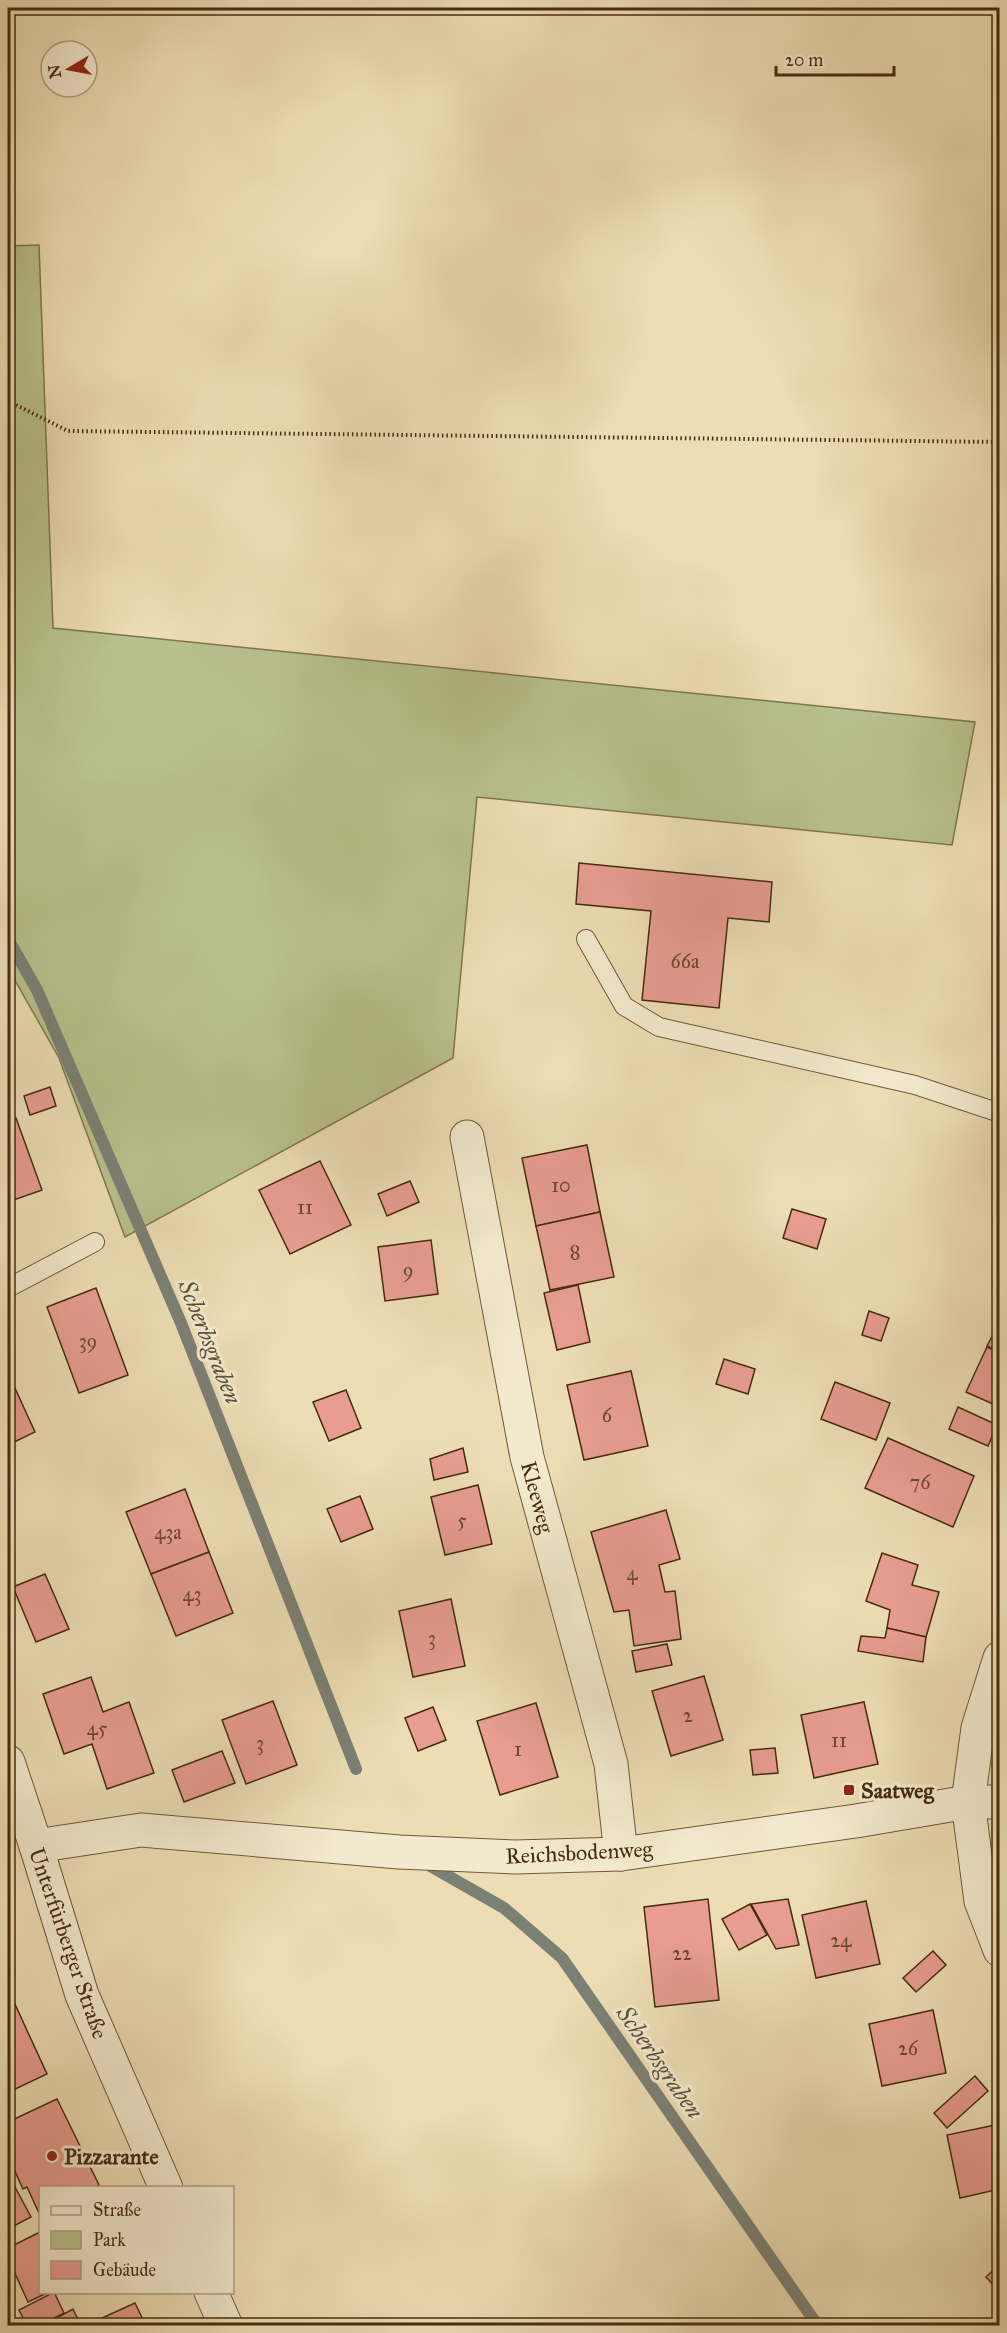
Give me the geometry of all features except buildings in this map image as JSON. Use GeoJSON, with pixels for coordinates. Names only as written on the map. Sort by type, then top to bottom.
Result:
{"type":"FeatureCollection","features":[{"type":"Feature","properties":{"kind":"street","name":"Kleeweg"},"geometry":{"type":"LineString","coordinates":[[467,1137],[526,1457],[611,1764],[621,1854]]}},
{"type":"Feature","properties":{"kind":"street"},"geometry":{"type":"LineString","coordinates":[[999,1658],[978,1728],[984,1802],[981,1901],[999,1950]]}},
{"type":"Feature","properties":{"kind":"street","name":"Unterfürberger Straße"},"geometry":{"type":"LineString","coordinates":[[8,1762],[82,1995],[166,2186]]}},
{"type":"Feature","properties":{"kind":"street","name":"Reichsbodenweg"},"geometry":{"type":"LineString","coordinates":[[36,1846],[141,1830],[411,1853],[515,1857],[621,1854],[984,1802]]}},
{"type":"Feature","properties":{"kind":"street"},"geometry":{"type":"LineString","coordinates":[[212,2294],[226,2325]]}},
{"type":"Feature","properties":{"kind":"lane"},"geometry":{"type":"LineString","coordinates":[[586,939],[624,1006],[659,1027],[915,1085],[999,1113]]}},
{"type":"Feature","properties":{"kind":"lane"},"geometry":{"type":"LineString","coordinates":[[8,1287],[96,1242]]}},
{"type":"Feature","properties":{"kind":"path"},"geometry":{"type":"LineString","coordinates":[[8,401],[68,431],[999,442]]}},
{"type":"Feature","properties":{"kind":"green space"},"geometry":{"type":"Polygon","coordinates":[[[39,245],[53,628],[975,722],[952,845],[477,797],[453,1058],[125,1237],[59,1058],[8,968],[8,246],[39,245]]]}},
{"type":"Feature","properties":{"kind":"waterway","name":"Scherbsgraben"},"geometry":{"type":"LineString","coordinates":[[8,939],[37,990],[181,1323],[356,1769]]}},
{"type":"Feature","properties":{"kind":"waterway","name":"Scherbsgraben"},"geometry":{"type":"LineString","coordinates":[[427,1864],[504,1908],[562,1958],[818,2326]]}},
{"type":"Feature","properties":{"kind":"place","name":"Saatweg"},"geometry":{"type":"Point","coordinates":[849,1790]}},
{"type":"Feature","properties":{"kind":"place","name":"Pizzarante"},"geometry":{"type":"Point","coordinates":[52,2156]}}]}
